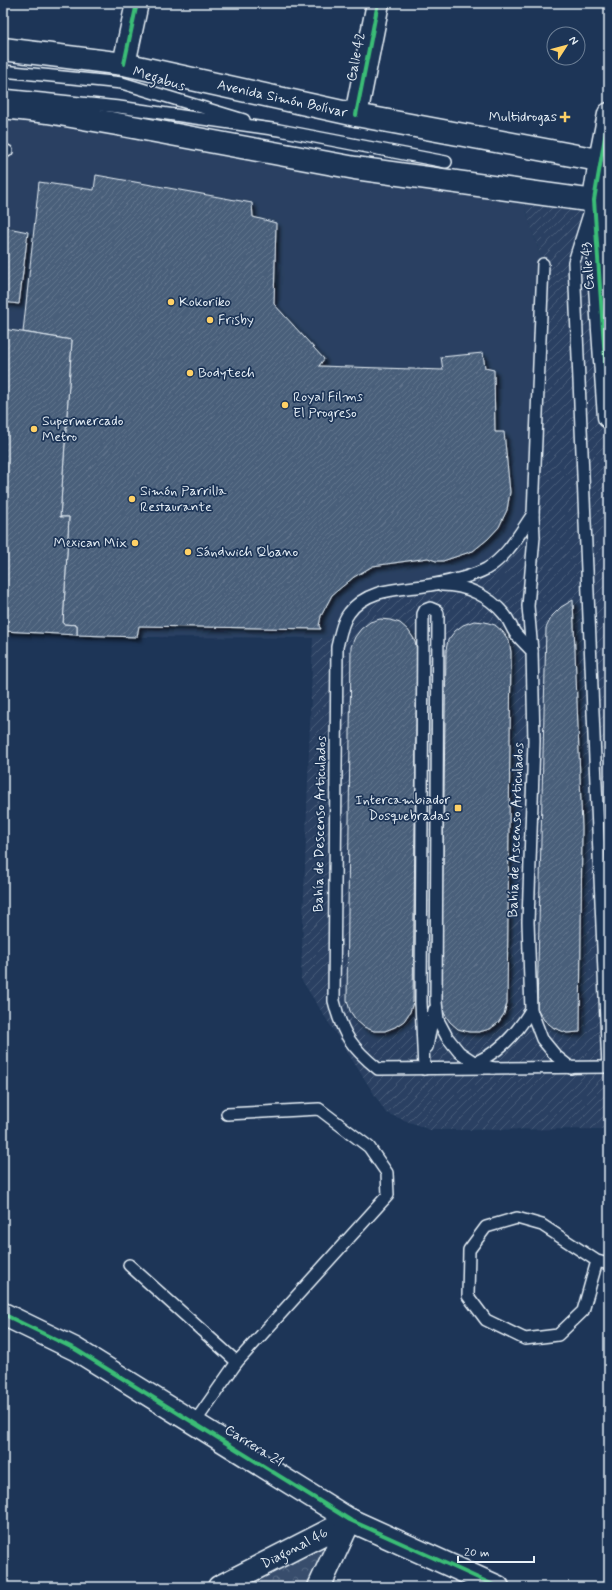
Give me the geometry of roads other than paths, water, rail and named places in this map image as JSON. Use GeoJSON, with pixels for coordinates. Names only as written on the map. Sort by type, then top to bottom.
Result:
{"type":"FeatureCollection","features":[{"type":"Feature","properties":{"kind":"street"},"geometry":{"type":"LineString","coordinates":[[124,64],[137,3]]}},
{"type":"Feature","properties":{"kind":"street","name":"Calle 42"},"geometry":{"type":"LineString","coordinates":[[356,115],[378,3]]}},
{"type":"Feature","properties":{"kind":"street","name":"Avenida Simón Bolívar"},"geometry":{"type":"LineString","coordinates":[[3,49],[124,64],[356,115],[604,161]]}},
{"type":"Feature","properties":{"kind":"street"},"geometry":{"type":"LineString","coordinates":[[3,107],[48,112],[355,168],[520,192],[604,201]]}},
{"type":"Feature","properties":{"kind":"street","name":"Calle 43"},"geometry":{"type":"LineString","coordinates":[[609,114],[604,161],[604,201],[609,417]]}},
{"type":"Feature","properties":{"kind":"street","name":"Carrera 21"},"geometry":{"type":"LineString","coordinates":[[3,1314],[75,1349],[195,1422],[350,1520],[498,1587]]}},
{"type":"Feature","properties":{"kind":"street"},"geometry":{"type":"LineString","coordinates":[[319,1587],[350,1520]]}},
{"type":"Feature","properties":{"kind":"street","name":"Diagonal 46"},"geometry":{"type":"LineString","coordinates":[[219,1587],[350,1520]]}},
{"type":"Feature","properties":{"kind":"lane","name":"Megabus"},"geometry":{"type":"LineString","coordinates":[[3,71],[122,83],[279,130]]}},
{"type":"Feature","properties":{"kind":"lane","name":"Megabus"},"geometry":{"type":"LineString","coordinates":[[3,95],[119,107],[279,130],[446,162]]}},
{"type":"Feature","properties":{"kind":"lane"},"geometry":{"type":"LineString","coordinates":[[604,201],[574,262],[608,1067]]}},
{"type":"Feature","properties":{"kind":"lane","name":"Bahía de Ascenso Articulados"},"geometry":{"type":"LineString","coordinates":[[543,264],[533,514],[534,537],[528,606],[532,651],[534,741],[528,922],[531,1010],[542,1039],[556,1056],[571,1068]]}},
{"type":"Feature","properties":{"kind":"lane"},"geometry":{"type":"LineString","coordinates":[[430,585],[460,578],[485,569],[503,556],[533,514]]}},
{"type":"Feature","properties":{"kind":"lane"},"geometry":{"type":"LineString","coordinates":[[430,585],[451,585],[471,590],[489,600],[504,614],[515,632],[532,651]]}},
{"type":"Feature","properties":{"kind":"lane","name":"Bahía de Descenso Articulados"},"geometry":{"type":"LineString","coordinates":[[430,585],[382,592],[369,596],[358,603],[349,613],[342,625],[337,647],[334,1001],[339,1021],[349,1040],[361,1056],[378,1069],[608,1067]]}},
{"type":"Feature","properties":{"kind":"lane"},"geometry":{"type":"LineString","coordinates":[[424,1069],[421,1002],[423,614],[425,610],[430,608],[437,611],[438,618],[436,1002],[438,1020],[447,1037],[459,1052],[474,1062],[492,1068]]}},
{"type":"Feature","properties":{"kind":"lane"},"geometry":{"type":"LineString","coordinates":[[424,1069],[436,1002]]}},
{"type":"Feature","properties":{"kind":"lane"},"geometry":{"type":"LineString","coordinates":[[454,1069],[474,1062],[494,1052],[508,1041],[520,1027],[531,1010]]}},
{"type":"Feature","properties":{"kind":"lane"},"geometry":{"type":"LineString","coordinates":[[195,1422],[237,1362],[388,1194],[387,1173],[370,1147],[320,1109],[227,1114]]}},
{"type":"Feature","properties":{"kind":"lane"},"geometry":{"type":"LineString","coordinates":[[597,1261],[583,1311],[558,1335],[525,1339],[486,1320],[468,1296],[469,1250],[486,1227],[517,1218],[542,1226],[597,1261],[609,1264]]}},
{"type":"Feature","properties":{"kind":"lane"},"geometry":{"type":"LineString","coordinates":[[129,1265],[237,1362]]}},
{"type":"Feature","properties":{"kind":"place","name":"Multidrogas"},"geometry":{"type":"Point","coordinates":[565,117]}},
{"type":"Feature","properties":{"kind":"place","name":"Kokoriko"},"geometry":{"type":"Point","coordinates":[171,302]}},
{"type":"Feature","properties":{"kind":"place","name":"Frisby"},"geometry":{"type":"Point","coordinates":[210,320]}},
{"type":"Feature","properties":{"kind":"place","name":"Bodytech"},"geometry":{"type":"Point","coordinates":[190,373]}},
{"type":"Feature","properties":{"kind":"place","name":"Royal Films El Progreso"},"geometry":{"type":"Point","coordinates":[285,405]}},
{"type":"Feature","properties":{"kind":"place","name":"Supermercado Metro"},"geometry":{"type":"Point","coordinates":[34,429]}},
{"type":"Feature","properties":{"kind":"place","name":"Simón Parrilla Restaurante"},"geometry":{"type":"Point","coordinates":[132,499]}},
{"type":"Feature","properties":{"kind":"place","name":"Mexican Mix"},"geometry":{"type":"Point","coordinates":[135,543]}},
{"type":"Feature","properties":{"kind":"place","name":"Sándwich Qbano"},"geometry":{"type":"Point","coordinates":[188,552]}},
{"type":"Feature","properties":{"kind":"place","name":"Intercambiador Dosquebradas"},"geometry":{"type":"Point","coordinates":[458,808]}}]}
